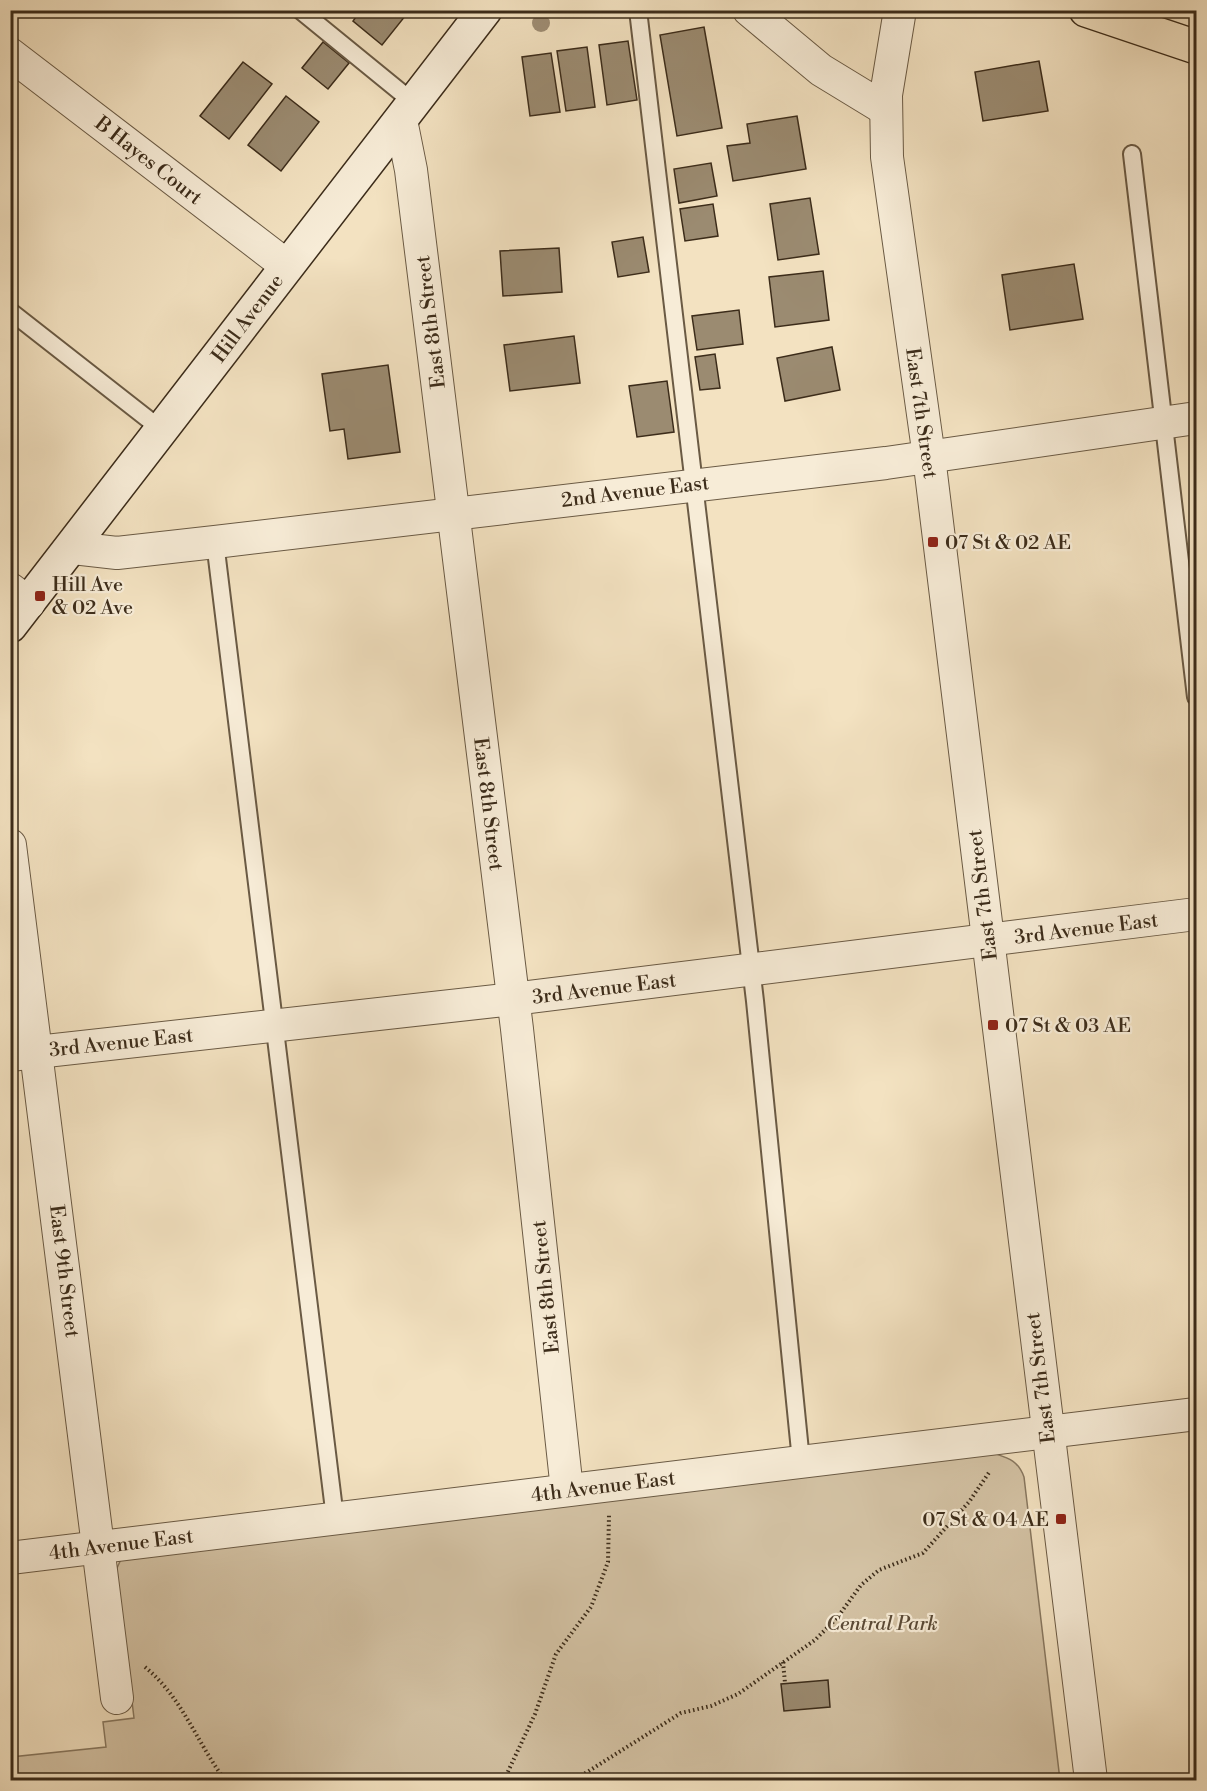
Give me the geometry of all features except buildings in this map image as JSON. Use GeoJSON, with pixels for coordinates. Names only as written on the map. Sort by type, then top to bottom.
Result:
{"type":"FeatureCollection","features":[{"type":"Feature","properties":{"kind":"highway"},"geometry":{"type":"LineString","coordinates":[[1086,10],[1197,47]]}},
{"type":"Feature","properties":{"kind":"street","name":"Hill Avenue"},"geometry":{"type":"LineString","coordinates":[[17,606],[73,548],[286,266],[486,10]]}},
{"type":"Feature","properties":{"kind":"street"},"geometry":{"type":"LineString","coordinates":[[749,10],[821,70],[885,109]]}},
{"type":"Feature","properties":{"kind":"street","name":"East 7th Street"},"geometry":{"type":"LineString","coordinates":[[900,10],[891,50],[885,109],[887,157],[929,457],[1091,1780]]}},
{"type":"Feature","properties":{"kind":"street","name":"B Hayes Court"},"geometry":{"type":"LineString","coordinates":[[10,54],[286,266]]}},
{"type":"Feature","properties":{"kind":"street","name":"East 8th Street"},"geometry":{"type":"LineString","coordinates":[[408,111],[411,170],[513,999],[567,1490]]}},
{"type":"Feature","properties":{"kind":"street","name":"2nd Avenue East"},"geometry":{"type":"LineString","coordinates":[[73,548],[117,553],[215,542],[693,483],[929,457],[1197,418]]}},
{"type":"Feature","properties":{"kind":"street","name":"East 9th Street"},"geometry":{"type":"LineString","coordinates":[[10,845],[23,1053],[99,1546],[117,1698]]}},
{"type":"Feature","properties":{"kind":"street","name":"3rd Avenue East"},"geometry":{"type":"LineString","coordinates":[[23,1053],[513,999],[1197,914]]}},
{"type":"Feature","properties":{"kind":"street","name":"4th Avenue East"},"geometry":{"type":"LineString","coordinates":[[10,1558],[1197,1414]]}},
{"type":"Feature","properties":{"kind":"lane"},"geometry":{"type":"LineString","coordinates":[[300,10],[408,111]]}},
{"type":"Feature","properties":{"kind":"lane"},"geometry":{"type":"LineString","coordinates":[[638,10],[751,970],[801,1461]]}},
{"type":"Feature","properties":{"kind":"lane"},"geometry":{"type":"LineString","coordinates":[[1132,154],[1197,697]]}},
{"type":"Feature","properties":{"kind":"lane"},"geometry":{"type":"LineString","coordinates":[[10,311],[162,430]]}},
{"type":"Feature","properties":{"kind":"lane"},"geometry":{"type":"LineString","coordinates":[[215,542],[335,1518]]}},
{"type":"Feature","properties":{"kind":"path"},"geometry":{"type":"LineString","coordinates":[[568,1780],[584,1774],[681,1713],[711,1706],[738,1694],[815,1640],[837,1618],[861,1585],[879,1570],[923,1553],[969,1502],[1013,1435]]}},
{"type":"Feature","properties":{"kind":"path"},"geometry":{"type":"LineString","coordinates":[[504,1780],[535,1714],[556,1654],[591,1607],[608,1562],[610,1485]]}},
{"type":"Feature","properties":{"kind":"path"},"geometry":{"type":"LineString","coordinates":[[111,1645],[129,1654],[149,1671],[181,1707],[205,1754],[225,1780]]}},
{"type":"Feature","properties":{"kind":"path"},"geometry":{"type":"LineString","coordinates":[[783,1661],[785,1683]]}},
{"type":"Feature","properties":{"kind":"green space","name":"Central Park"},"geometry":{"type":"Polygon","coordinates":[[[993,1453],[1016,1463],[1024,1477],[1060,1780],[11,1780],[11,1757],[106,1747],[103,1722],[134,1718],[118,1586],[117,1568],[122,1557],[993,1453]]]}},
{"type":"Feature","properties":{"kind":"place","name":"07 St & 02 AE"},"geometry":{"type":"Point","coordinates":[933,542]}},
{"type":"Feature","properties":{"kind":"place","name":"Hill Ave & 02 Ave"},"geometry":{"type":"Point","coordinates":[40,596]}},
{"type":"Feature","properties":{"kind":"place","name":"07 St & 03 AE"},"geometry":{"type":"Point","coordinates":[993,1025]}},
{"type":"Feature","properties":{"kind":"place","name":"07 St & 04 AE"},"geometry":{"type":"Point","coordinates":[1061,1519]}}]}
